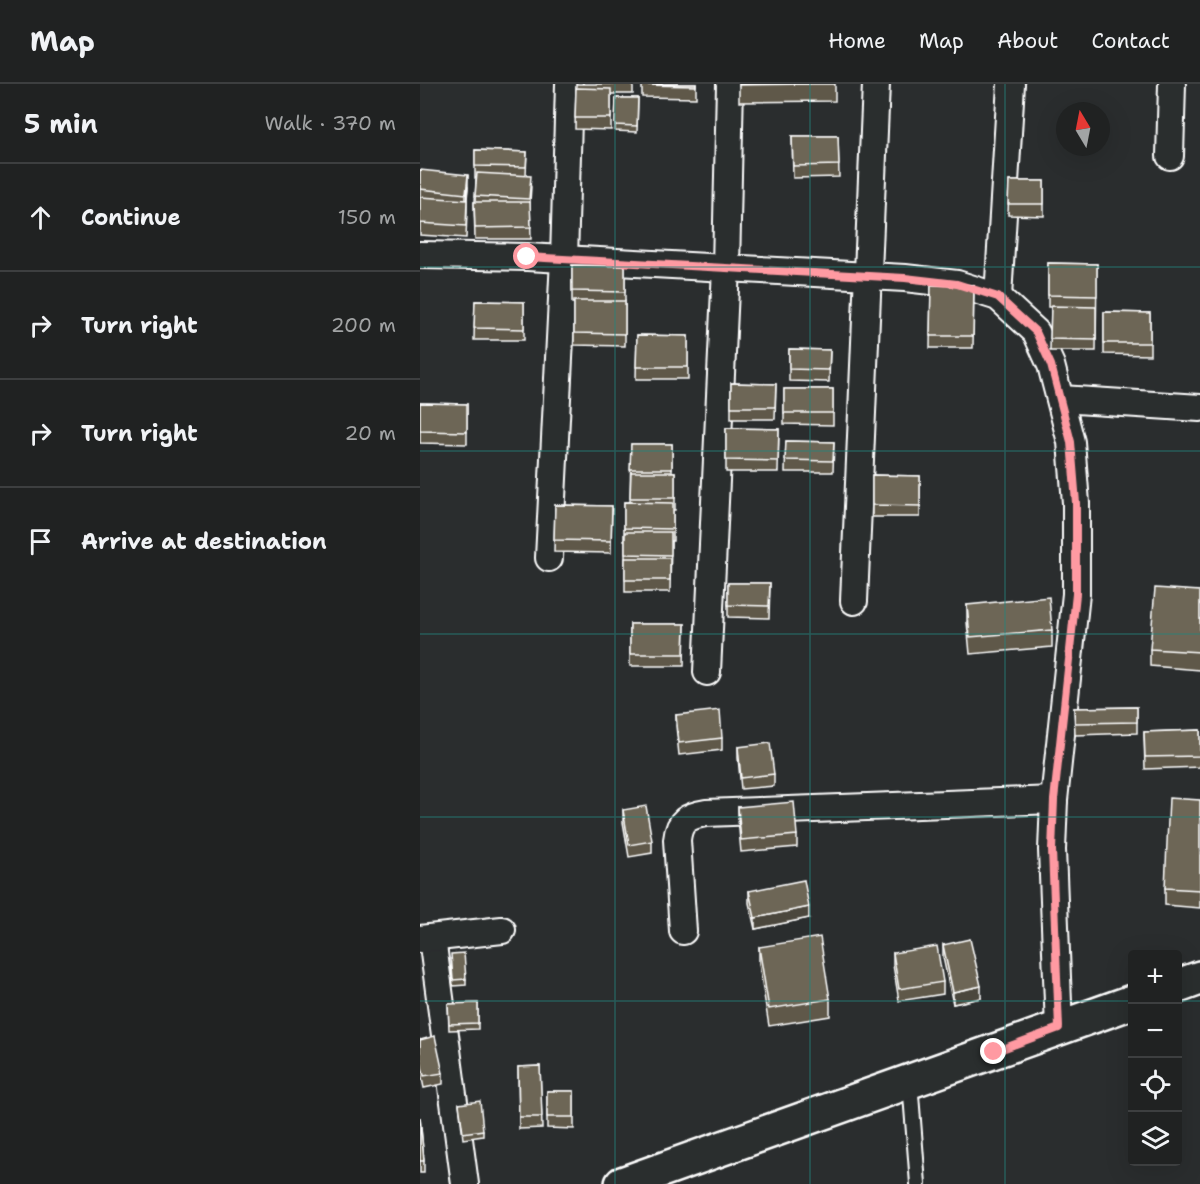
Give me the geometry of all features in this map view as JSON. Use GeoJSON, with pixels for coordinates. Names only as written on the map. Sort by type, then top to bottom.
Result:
{"type":"FeatureCollection","features":[{"type":"Feature","properties":{"kind":"main road"},"geometry":{"type":"LineString","coordinates":[[1182,985],[1200,978]]}},
{"type":"Feature","properties":{"kind":"main road"},"geometry":{"type":"LineString","coordinates":[[641,1181],[1128,1003]]}},
{"type":"Feature","properties":{"kind":"street"},"geometry":{"type":"LineString","coordinates":[[549,558],[564,260],[569,84]]}},
{"type":"Feature","properties":{"kind":"street"},"geometry":{"type":"LineString","coordinates":[[707,672],[726,268],[730,84]]}},
{"type":"Feature","properties":{"kind":"street"},"geometry":{"type":"LineString","coordinates":[[854,600],[876,84]]}},
{"type":"Feature","properties":{"kind":"street"},"geometry":{"type":"LineString","coordinates":[[998,297],[1011,84]]}},
{"type":"Feature","properties":{"kind":"street"},"geometry":{"type":"LineString","coordinates":[[1170,156],[1173,84]]}},
{"type":"Feature","properties":{"kind":"street"},"geometry":{"type":"LineString","coordinates":[[420,255],[726,268],[868,276],[957,284],[998,297],[1036,332],[1051,365],[1061,399],[1071,442],[1074,483],[1076,594],[1054,800],[1052,850],[1059,1028]]}},
{"type":"Feature","properties":{"kind":"street"},"geometry":{"type":"LineString","coordinates":[[1061,399],[1200,408]]}},
{"type":"Feature","properties":{"kind":"street"},"geometry":{"type":"LineString","coordinates":[[682,931],[678,829],[685,820],[694,815],[1054,800]]}},
{"type":"Feature","properties":{"kind":"street"},"geometry":{"type":"LineString","coordinates":[[465,1184],[426,938],[502,930]]}},
{"type":"Feature","properties":{"kind":"lane"},"geometry":{"type":"LineString","coordinates":[[909,1082],[918,1184]]}},
{"type":"Feature","properties":{"kind":"building"},"geometry":{"type":"Polygon","coordinates":[[[696,84],[696,86],[642,85],[696,84]]]}},
{"type":"Feature","properties":{"kind":"building"},"geometry":{"type":"Polygon","coordinates":[[[739,84],[810,84],[739,85],[739,84]]]}},
{"type":"Feature","properties":{"kind":"building"},"geometry":{"type":"Polygon","coordinates":[[[576,88],[611,89],[611,118],[575,118],[576,88]]]}},
{"type":"Feature","properties":{"kind":"building"},"geometry":{"type":"Polygon","coordinates":[[[616,98],[638,98],[637,126],[615,125],[616,98]]]}},
{"type":"Feature","properties":{"kind":"building"},"geometry":{"type":"Polygon","coordinates":[[[792,136],[838,136],[839,165],[793,166],[792,136]]]}},
{"type":"Feature","properties":{"kind":"building"},"geometry":{"type":"Polygon","coordinates":[[[475,150],[527,152],[526,167],[475,166],[475,150]]]}},
{"type":"Feature","properties":{"kind":"building"},"geometry":{"type":"Polygon","coordinates":[[[420,170],[468,175],[466,194],[420,189],[420,170]]]}},
{"type":"Feature","properties":{"kind":"building"},"geometry":{"type":"Polygon","coordinates":[[[477,173],[531,176],[529,199],[475,196],[477,173]]]}},
{"type":"Feature","properties":{"kind":"building"},"geometry":{"type":"Polygon","coordinates":[[[1009,181],[1044,181],[1044,204],[1008,204],[1009,181]]]}},
{"type":"Feature","properties":{"kind":"building"},"geometry":{"type":"Polygon","coordinates":[[[420,197],[467,200],[466,226],[420,223],[420,197]]]}},
{"type":"Feature","properties":{"kind":"building"},"geometry":{"type":"Polygon","coordinates":[[[474,202],[530,202],[531,227],[475,228],[474,202]]]}},
{"type":"Feature","properties":{"kind":"building"},"geometry":{"type":"Polygon","coordinates":[[[1048,263],[1097,264],[1097,296],[1048,295],[1048,263]]]}},
{"type":"Feature","properties":{"kind":"building"},"geometry":{"type":"Polygon","coordinates":[[[572,265],[625,266],[625,292],[572,291],[572,265]]]}},
{"type":"Feature","properties":{"kind":"building"},"geometry":{"type":"Polygon","coordinates":[[[931,285],[974,285],[973,336],[930,336],[931,285]]]}},
{"type":"Feature","properties":{"kind":"building"},"geometry":{"type":"Polygon","coordinates":[[[475,301],[524,302],[524,329],[474,328],[475,301]]]}},
{"type":"Feature","properties":{"kind":"building"},"geometry":{"type":"Polygon","coordinates":[[[574,301],[625,301],[625,334],[574,333],[574,301]]]}},
{"type":"Feature","properties":{"kind":"building"},"geometry":{"type":"Polygon","coordinates":[[[1051,306],[1096,307],[1096,340],[1050,339],[1051,306]]]}},
{"type":"Feature","properties":{"kind":"building"},"geometry":{"type":"Polygon","coordinates":[[[1104,312],[1150,313],[1150,343],[1104,343],[1104,312]]]}},
{"type":"Feature","properties":{"kind":"building"},"geometry":{"type":"Polygon","coordinates":[[[637,335],[688,336],[688,367],[636,367],[637,335]]]}},
{"type":"Feature","properties":{"kind":"building"},"geometry":{"type":"Polygon","coordinates":[[[789,349],[830,350],[829,370],[789,369],[789,349]]]}},
{"type":"Feature","properties":{"kind":"building"},"geometry":{"type":"Polygon","coordinates":[[[731,383],[776,384],[775,407],[731,407],[731,383]]]}},
{"type":"Feature","properties":{"kind":"building"},"geometry":{"type":"Polygon","coordinates":[[[784,389],[833,389],[833,413],[784,413],[784,389]]]}},
{"type":"Feature","properties":{"kind":"building"},"geometry":{"type":"Polygon","coordinates":[[[420,403],[467,404],[467,432],[420,431],[420,403]]]}},
{"type":"Feature","properties":{"kind":"building"},"geometry":{"type":"Polygon","coordinates":[[[726,428],[779,429],[778,461],[726,460],[726,428]]]}},
{"type":"Feature","properties":{"kind":"building"},"geometry":{"type":"Polygon","coordinates":[[[786,441],[834,442],[833,461],[785,460],[786,441]]]}},
{"type":"Feature","properties":{"kind":"building"},"geometry":{"type":"Polygon","coordinates":[[[631,444],[672,444],[672,469],[630,469],[631,444]]]}},
{"type":"Feature","properties":{"kind":"building"},"geometry":{"type":"Polygon","coordinates":[[[631,472],[675,472],[675,498],[630,498],[631,472]]]}},
{"type":"Feature","properties":{"kind":"building"},"geometry":{"type":"Polygon","coordinates":[[[872,475],[920,476],[920,506],[872,505],[872,475]]]}},
{"type":"Feature","properties":{"kind":"building"},"geometry":{"type":"Polygon","coordinates":[[[624,502],[673,503],[673,529],[624,528],[624,502]]]}},
{"type":"Feature","properties":{"kind":"building"},"geometry":{"type":"Polygon","coordinates":[[[555,505],[612,506],[611,541],[554,540],[555,505]]]}},
{"type":"Feature","properties":{"kind":"building"},"geometry":{"type":"Polygon","coordinates":[[[625,532],[671,532],[671,555],[625,554],[625,532]]]}},
{"type":"Feature","properties":{"kind":"building"},"geometry":{"type":"Polygon","coordinates":[[[625,558],[670,558],[670,580],[625,580],[625,558]]]}},
{"type":"Feature","properties":{"kind":"building"},"geometry":{"type":"Polygon","coordinates":[[[728,583],[770,583],[769,606],[728,605],[728,583]]]}},
{"type":"Feature","properties":{"kind":"building"},"geometry":{"type":"Polygon","coordinates":[[[1155,588],[1200,591],[1200,652],[1150,649],[1155,588]]]}},
{"type":"Feature","properties":{"kind":"building"},"geometry":{"type":"Polygon","coordinates":[[[1049,597],[1052,630],[970,637],[967,605],[1049,597]]]}},
{"type":"Feature","properties":{"kind":"building"},"geometry":{"type":"Polygon","coordinates":[[[630,624],[685,624],[684,654],[630,654],[630,624]]]}},
{"type":"Feature","properties":{"kind":"building"},"geometry":{"type":"Polygon","coordinates":[[[1137,707],[1137,722],[1075,723],[1074,708],[1137,707]]]}},
{"type":"Feature","properties":{"kind":"building"},"geometry":{"type":"Polygon","coordinates":[[[720,710],[722,738],[679,743],[676,715],[720,710]]]}},
{"type":"Feature","properties":{"kind":"building"},"geometry":{"type":"Polygon","coordinates":[[[1200,730],[1200,756],[1145,757],[1144,732],[1200,730]]]}},
{"type":"Feature","properties":{"kind":"building"},"geometry":{"type":"Polygon","coordinates":[[[770,743],[774,774],[741,778],[738,747],[770,743]]]}},
{"type":"Feature","properties":{"kind":"building"},"geometry":{"type":"Polygon","coordinates":[[[1169,798],[1200,800],[1200,890],[1165,888],[1169,798]]]}},
{"type":"Feature","properties":{"kind":"building"},"geometry":{"type":"Polygon","coordinates":[[[794,802],[797,835],[741,840],[738,807],[794,802]]]}},
{"type":"Feature","properties":{"kind":"building"},"geometry":{"type":"Polygon","coordinates":[[[646,806],[652,841],[629,845],[623,810],[646,806]]]}},
{"type":"Feature","properties":{"kind":"building"},"geometry":{"type":"Polygon","coordinates":[[[804,880],[809,907],[755,918],[749,891],[804,880]]]}},
{"type":"Feature","properties":{"kind":"building"},"geometry":{"type":"Polygon","coordinates":[[[820,937],[830,999],[769,1009],[759,947],[820,937]]]}},
{"type":"Feature","properties":{"kind":"building"},"geometry":{"type":"Polygon","coordinates":[[[970,939],[981,986],[953,992],[943,945],[970,939]]]}},
{"type":"Feature","properties":{"kind":"building"},"geometry":{"type":"Polygon","coordinates":[[[937,946],[943,982],[899,989],[893,953],[937,946]]]}},
{"type":"Feature","properties":{"kind":"building"},"geometry":{"type":"Polygon","coordinates":[[[464,953],[466,979],[453,980],[451,954],[464,953]]]}},
{"type":"Feature","properties":{"kind":"building"},"geometry":{"type":"Polygon","coordinates":[[[478,1003],[478,1023],[449,1024],[448,1004],[478,1003]]]}},
{"type":"Feature","properties":{"kind":"building"},"geometry":{"type":"Polygon","coordinates":[[[435,1036],[443,1073],[424,1076],[420,1057],[420,1040],[435,1036]]]}},
{"type":"Feature","properties":{"kind":"building"},"geometry":{"type":"Polygon","coordinates":[[[540,1066],[542,1117],[519,1117],[518,1067],[540,1066]]]}},
{"type":"Feature","properties":{"kind":"building"},"geometry":{"type":"Polygon","coordinates":[[[547,1091],[574,1091],[574,1117],[547,1117],[547,1091]]]}},
{"type":"Feature","properties":{"kind":"building"},"geometry":{"type":"Polygon","coordinates":[[[480,1101],[483,1130],[463,1133],[459,1104],[480,1101]]]}},
{"type":"Feature","properties":{"kind":"building"},"geometry":{"type":"Polygon","coordinates":[[[420,1117],[424,1161],[420,1161],[420,1117]]]}},
{"type":"Feature","properties":{"kind":"route"},"geometry":{"type":"LineString","coordinates":[[527,257],[905,278],[957,284],[998,297],[1036,332],[1051,365],[1061,399],[1071,442],[1076,503],[1076,594],[1054,800],[1052,850],[1059,1028],[994,1052]]}}]}
